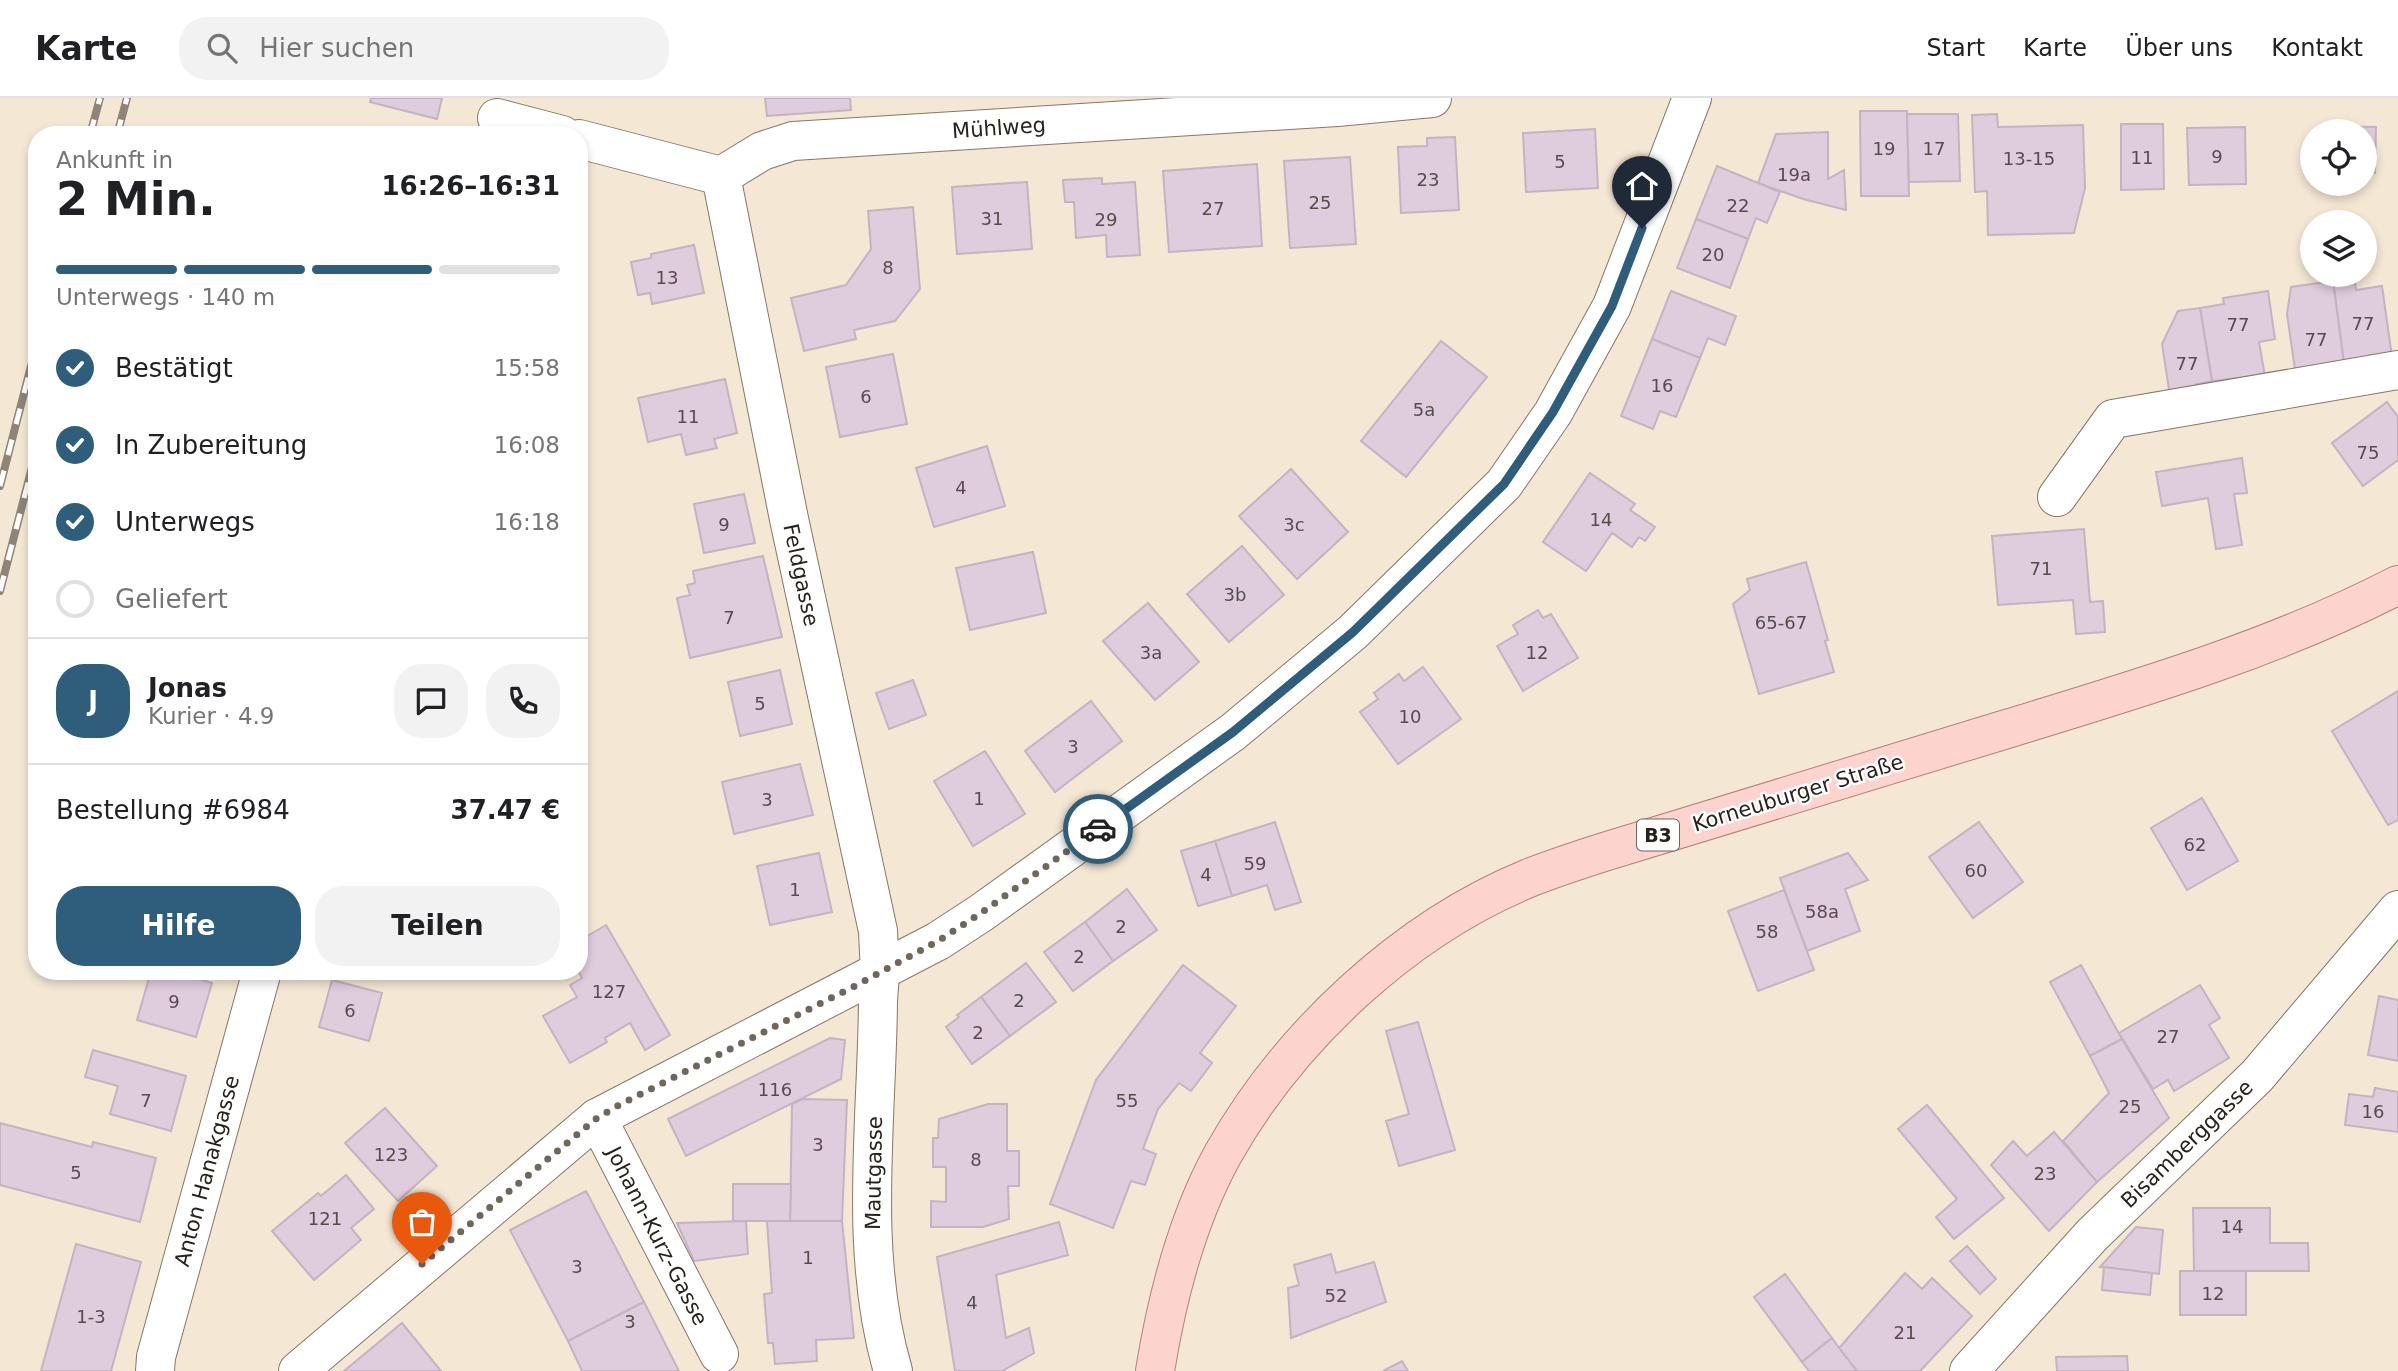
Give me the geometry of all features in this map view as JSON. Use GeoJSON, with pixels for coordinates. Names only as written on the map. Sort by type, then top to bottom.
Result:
{"type":"FeatureCollection","features":[{"type":"Feature","properties":{"kind":"main road","name":"Korneuburger Straße"},"geometry":{"type":"LineString","coordinates":[[1155,1371],[1168,1298],[1192,1225],[1222,1156],[1245,1119],[1294,1054],[1342,1004],[1391,960],[1450,920],[1503,891],[1547,872],[2186,672],[2362,603],[2398,585]]}},
{"type":"Feature","properties":{"kind":"street","name":"Mühlweg"},"geometry":{"type":"LineString","coordinates":[[721,176],[762,151],[793,141],[1337,107],[1432,98]]}},
{"type":"Feature","properties":{"kind":"street"},"geometry":{"type":"LineString","coordinates":[[298,1371],[597,1118],[938,941],[1233,732],[1353,632],[1504,484],[1553,412],[1612,306],[1692,98]]}},
{"type":"Feature","properties":{"kind":"street"},"geometry":{"type":"LineString","coordinates":[[497,117],[530,126]]}},
{"type":"Feature","properties":{"kind":"street"},"geometry":{"type":"LineString","coordinates":[[588,141],[721,176]]}},
{"type":"Feature","properties":{"kind":"street","name":"Feldgasse"},"geometry":{"type":"LineString","coordinates":[[721,176],[789,519],[878,931],[880,973]]}},
{"type":"Feature","properties":{"kind":"street"},"geometry":{"type":"LineString","coordinates":[[2057,497],[2113,419],[2398,370]]}},
{"type":"Feature","properties":{"kind":"street","name":"Bisamberggasse"},"geometry":{"type":"LineString","coordinates":[[1969,1371],[2092,1235],[2257,1076],[2398,910]]}},
{"type":"Feature","properties":{"kind":"street","name":"Mautgasse"},"geometry":{"type":"LineString","coordinates":[[880,973],[873,1213],[880,1312],[893,1371]]}},
{"type":"Feature","properties":{"kind":"street","name":"Anton Hanakgasse"},"geometry":{"type":"LineString","coordinates":[[155,1371],[156,1357],[260,980]]}},
{"type":"Feature","properties":{"kind":"street","name":"Johann-Kurz-Gasse"},"geometry":{"type":"LineString","coordinates":[[597,1118],[719,1354]]}},
{"type":"Feature","properties":{"kind":"building"},"geometry":{"type":"Polygon","coordinates":[[[371,98],[442,98],[437,119],[370,102],[371,98]]]}},
{"type":"Feature","properties":{"kind":"building"},"geometry":{"type":"Polygon","coordinates":[[[765,98],[850,98],[851,110],[767,116],[765,98]]]}},
{"type":"Feature","properties":{"kind":"building"},"geometry":{"type":"Polygon","coordinates":[[[1860,111],[1907,111],[1909,196],[1861,196],[1860,111]]]}},
{"type":"Feature","properties":{"kind":"building"},"geometry":{"type":"Polygon","coordinates":[[[1907,114],[1958,114],[1960,181],[1909,182],[1907,114]]]}},
{"type":"Feature","properties":{"kind":"building"},"geometry":{"type":"Polygon","coordinates":[[[1997,114],[1998,127],[2083,125],[2085,188],[2074,233],[1988,235],[1987,191],[1975,192],[1972,115],[1997,114]]]}},
{"type":"Feature","properties":{"kind":"building"},"geometry":{"type":"Polygon","coordinates":[[[2121,124],[2163,124],[2164,189],[2121,190],[2121,124]]]}},
{"type":"Feature","properties":{"kind":"building"},"geometry":{"type":"Polygon","coordinates":[[[2245,127],[2246,184],[2189,185],[2187,128],[2245,127]]]}},
{"type":"Feature","properties":{"kind":"building"},"geometry":{"type":"Polygon","coordinates":[[[1595,129],[1598,188],[1526,192],[1523,133],[1595,129]]]}},
{"type":"Feature","properties":{"kind":"building"},"geometry":{"type":"Polygon","coordinates":[[[1828,132],[1828,179],[1844,170],[1846,210],[1758,183],[1776,134],[1828,132]]]}},
{"type":"Feature","properties":{"kind":"building"},"geometry":{"type":"Polygon","coordinates":[[[1455,137],[1459,210],[1401,213],[1398,147],[1427,146],[1427,138],[1455,137]]]}},
{"type":"Feature","properties":{"kind":"building"},"geometry":{"type":"Polygon","coordinates":[[[1350,157],[1356,244],[1290,248],[1284,161],[1350,157]]]}},
{"type":"Feature","properties":{"kind":"building"},"geometry":{"type":"Polygon","coordinates":[[[1257,164],[1262,246],[1169,252],[1163,171],[1257,164]]]}},
{"type":"Feature","properties":{"kind":"building"},"geometry":{"type":"Polygon","coordinates":[[[1717,166],[1780,192],[1767,223],[1756,218],[1748,239],[1696,219],[1717,166]]]}},
{"type":"Feature","properties":{"kind":"building"},"geometry":{"type":"Polygon","coordinates":[[[1102,178],[1102,184],[1135,182],[1140,255],[1107,257],[1106,235],[1076,238],[1074,202],[1065,202],[1063,180],[1102,178]]]}},
{"type":"Feature","properties":{"kind":"building"},"geometry":{"type":"Polygon","coordinates":[[[1027,182],[1032,249],[957,254],[952,187],[1027,182]]]}},
{"type":"Feature","properties":{"kind":"building"},"geometry":{"type":"Polygon","coordinates":[[[913,207],[920,289],[895,321],[854,330],[856,339],[804,351],[791,298],[846,285],[871,249],[868,211],[913,207]]]}},
{"type":"Feature","properties":{"kind":"building"},"geometry":{"type":"Polygon","coordinates":[[[1696,219],[1748,239],[1730,288],[1677,268],[1696,219]]]}},
{"type":"Feature","properties":{"kind":"building"},"geometry":{"type":"Polygon","coordinates":[[[694,245],[704,293],[652,304],[650,293],[638,295],[631,262],[651,258],[651,254],[694,245]]]}},
{"type":"Feature","properties":{"kind":"building"},"geometry":{"type":"Polygon","coordinates":[[[2382,286],[2392,357],[2344,364],[2334,287],[2356,287],[2356,290],[2382,286]]]}},
{"type":"Feature","properties":{"kind":"building"},"geometry":{"type":"Polygon","coordinates":[[[2291,287],[2334,287],[2344,364],[2295,370],[2287,314],[2291,287]]]}},
{"type":"Feature","properties":{"kind":"building"},"geometry":{"type":"Polygon","coordinates":[[[1671,291],[1736,316],[1725,345],[1708,338],[1700,358],[1652,339],[1671,291]]]}},
{"type":"Feature","properties":{"kind":"building"},"geometry":{"type":"Polygon","coordinates":[[[2268,291],[2275,339],[2259,342],[2266,382],[2237,386],[2236,378],[2212,381],[2200,308],[2224,304],[2223,298],[2268,291]]]}},
{"type":"Feature","properties":{"kind":"building"},"geometry":{"type":"Polygon","coordinates":[[[2200,308],[2212,381],[2196,384],[2197,392],[2170,396],[2162,344],[2178,311],[2200,308]]]}},
{"type":"Feature","properties":{"kind":"building"},"geometry":{"type":"Polygon","coordinates":[[[1652,339],[1700,358],[1676,417],[1660,411],[1653,429],[1621,416],[1652,339]]]}},
{"type":"Feature","properties":{"kind":"building"},"geometry":{"type":"Polygon","coordinates":[[[1441,341],[1487,377],[1406,477],[1361,441],[1441,341]]]}},
{"type":"Feature","properties":{"kind":"building"},"geometry":{"type":"Polygon","coordinates":[[[893,354],[907,424],[840,437],[826,367],[893,354]]]}},
{"type":"Feature","properties":{"kind":"building"},"geometry":{"type":"Polygon","coordinates":[[[725,379],[737,433],[714,439],[717,448],[686,455],[681,434],[648,442],[638,398],[725,379]]]}},
{"type":"Feature","properties":{"kind":"building"},"geometry":{"type":"Polygon","coordinates":[[[2387,402],[2398,417],[2398,460],[2363,486],[2332,443],[2387,402]]]}},
{"type":"Feature","properties":{"kind":"building"},"geometry":{"type":"Polygon","coordinates":[[[987,446],[1005,506],[934,527],[916,468],[987,446]]]}},
{"type":"Feature","properties":{"kind":"building"},"geometry":{"type":"Polygon","coordinates":[[[2242,458],[2247,493],[2234,494],[2242,545],[2216,549],[2208,498],[2162,506],[2156,472],[2242,458]]]}},
{"type":"Feature","properties":{"kind":"building"},"geometry":{"type":"Polygon","coordinates":[[[1291,469],[1348,532],[1297,579],[1239,516],[1291,469]]]}},
{"type":"Feature","properties":{"kind":"building"},"geometry":{"type":"Polygon","coordinates":[[[1590,473],[1635,504],[1630,510],[1655,527],[1645,541],[1639,537],[1632,547],[1612,533],[1586,571],[1543,542],[1590,473]]]}},
{"type":"Feature","properties":{"kind":"building"},"geometry":{"type":"Polygon","coordinates":[[[744,494],[755,543],[704,553],[694,504],[744,494]]]}},
{"type":"Feature","properties":{"kind":"building"},"geometry":{"type":"Polygon","coordinates":[[[2084,529],[2090,602],[2103,601],[2105,632],[2076,634],[2073,600],[1998,605],[1992,536],[2084,529]]]}},
{"type":"Feature","properties":{"kind":"building"},"geometry":{"type":"Polygon","coordinates":[[[1242,546],[1284,595],[1229,642],[1187,594],[1242,546]]]}},
{"type":"Feature","properties":{"kind":"building"},"geometry":{"type":"Polygon","coordinates":[[[1033,552],[1046,613],[970,630],[956,568],[1033,552]]]}},
{"type":"Feature","properties":{"kind":"building"},"geometry":{"type":"Polygon","coordinates":[[[763,556],[782,637],[690,658],[677,598],[690,595],[687,585],[695,583],[693,571],[763,556]]]}},
{"type":"Feature","properties":{"kind":"building"},"geometry":{"type":"Polygon","coordinates":[[[1806,562],[1834,672],[1759,694],[1733,604],[1750,590],[1747,579],[1806,562]]]}},
{"type":"Feature","properties":{"kind":"building"},"geometry":{"type":"Polygon","coordinates":[[[1148,603],[1199,662],[1155,700],[1103,641],[1148,603]]]}},
{"type":"Feature","properties":{"kind":"building"},"geometry":{"type":"Polygon","coordinates":[[[1538,610],[1543,618],[1551,614],[1578,658],[1523,691],[1497,646],[1518,634],[1513,625],[1538,610]]]}},
{"type":"Feature","properties":{"kind":"building"},"geometry":{"type":"Polygon","coordinates":[[[1423,667],[1461,719],[1398,764],[1360,712],[1378,699],[1374,693],[1399,674],[1404,681],[1423,667]]]}},
{"type":"Feature","properties":{"kind":"building"},"geometry":{"type":"Polygon","coordinates":[[[780,670],[792,724],[740,736],[728,682],[780,670]]]}},
{"type":"Feature","properties":{"kind":"building"},"geometry":{"type":"Polygon","coordinates":[[[913,680],[926,715],[889,729],[876,693],[913,680]]]}},
{"type":"Feature","properties":{"kind":"building"},"geometry":{"type":"Polygon","coordinates":[[[2398,691],[2398,820],[2388,825],[2332,731],[2398,691]]]}},
{"type":"Feature","properties":{"kind":"building"},"geometry":{"type":"Polygon","coordinates":[[[1091,701],[1122,741],[1055,792],[1025,751],[1091,701]]]}},
{"type":"Feature","properties":{"kind":"building"},"geometry":{"type":"Polygon","coordinates":[[[985,751],[1025,814],[973,846],[934,781],[985,751]]]}},
{"type":"Feature","properties":{"kind":"building"},"geometry":{"type":"Polygon","coordinates":[[[800,764],[813,815],[734,834],[722,782],[800,764]]]}},
{"type":"Feature","properties":{"kind":"building"},"geometry":{"type":"Polygon","coordinates":[[[2202,798],[2238,861],[2187,890],[2151,828],[2202,798]]]}},
{"type":"Feature","properties":{"kind":"building"},"geometry":{"type":"Polygon","coordinates":[[[1275,822],[1301,902],[1275,910],[1267,885],[1232,896],[1215,841],[1275,822]]]}},
{"type":"Feature","properties":{"kind":"building"},"geometry":{"type":"Polygon","coordinates":[[[1979,822],[2023,882],[1973,918],[1929,857],[1979,822]]]}},
{"type":"Feature","properties":{"kind":"building"},"geometry":{"type":"Polygon","coordinates":[[[1215,841],[1232,896],[1198,906],[1181,851],[1215,841]]]}},
{"type":"Feature","properties":{"kind":"building"},"geometry":{"type":"Polygon","coordinates":[[[819,853],[832,912],[770,925],[757,866],[819,853]]]}},
{"type":"Feature","properties":{"kind":"building"},"geometry":{"type":"Polygon","coordinates":[[[1848,853],[1868,880],[1845,889],[1860,931],[1807,951],[1780,878],[1848,853]]]}},
{"type":"Feature","properties":{"kind":"building"},"geometry":{"type":"Polygon","coordinates":[[[1127,889],[1157,930],[1113,961],[1085,922],[1127,889]]]}},
{"type":"Feature","properties":{"kind":"building"},"geometry":{"type":"Polygon","coordinates":[[[1784,890],[1814,970],[1758,991],[1728,911],[1784,890]]]}},
{"type":"Feature","properties":{"kind":"building"},"geometry":{"type":"Polygon","coordinates":[[[1085,922],[1113,961],[1073,991],[1044,952],[1085,922]]]}},
{"type":"Feature","properties":{"kind":"building"},"geometry":{"type":"Polygon","coordinates":[[[606,925],[670,1035],[645,1050],[630,1023],[605,1038],[607,1042],[570,1063],[543,1016],[577,997],[570,985],[579,980],[588,980],[588,936],[606,925]]]}},
{"type":"Feature","properties":{"kind":"building"},"geometry":{"type":"Polygon","coordinates":[[[1026,963],[1056,1002],[1010,1036],[981,997],[1026,963]]]}},
{"type":"Feature","properties":{"kind":"building"},"geometry":{"type":"Polygon","coordinates":[[[1183,965],[1236,1006],[1200,1053],[1212,1063],[1191,1091],[1179,1083],[1158,1109],[1143,1149],[1156,1154],[1145,1185],[1131,1181],[1113,1228],[1050,1204],[1096,1080],[1183,965]]]}},
{"type":"Feature","properties":{"kind":"building"},"geometry":{"type":"Polygon","coordinates":[[[2081,965],[2122,1039],[2090,1056],[2050,982],[2081,965]]]}},
{"type":"Feature","properties":{"kind":"building"},"geometry":{"type":"Polygon","coordinates":[[[148,980],[202,980],[212,983],[196,1037],[137,1020],[148,980]]]}},
{"type":"Feature","properties":{"kind":"building"},"geometry":{"type":"Polygon","coordinates":[[[332,980],[382,993],[369,1041],[319,1027],[332,980]]]}},
{"type":"Feature","properties":{"kind":"building"},"geometry":{"type":"Polygon","coordinates":[[[2200,985],[2220,1018],[2209,1025],[2229,1058],[2174,1091],[2168,1080],[2153,1089],[2119,1033],[2200,985]]]}},
{"type":"Feature","properties":{"kind":"building"},"geometry":{"type":"Polygon","coordinates":[[[2379,996],[2398,1000],[2398,1061],[2368,1055],[2379,996]]]}},
{"type":"Feature","properties":{"kind":"building"},"geometry":{"type":"Polygon","coordinates":[[[981,997],[1010,1036],[972,1064],[946,1027],[981,997]]]}},
{"type":"Feature","properties":{"kind":"building"},"geometry":{"type":"Polygon","coordinates":[[[1418,1022],[1455,1150],[1399,1166],[1386,1121],[1409,1114],[1386,1031],[1418,1022]]]}},
{"type":"Feature","properties":{"kind":"building"},"geometry":{"type":"Polygon","coordinates":[[[830,1038],[845,1040],[841,1079],[686,1156],[668,1119],[830,1038]]]}},
{"type":"Feature","properties":{"kind":"building"},"geometry":{"type":"Polygon","coordinates":[[[2122,1039],[2169,1118],[2097,1182],[2063,1141],[2109,1093],[2090,1056],[2122,1039]]]}},
{"type":"Feature","properties":{"kind":"building"},"geometry":{"type":"Polygon","coordinates":[[[93,1050],[186,1076],[171,1131],[110,1114],[118,1086],[85,1077],[93,1050]]]}},
{"type":"Feature","properties":{"kind":"building"},"geometry":{"type":"Polygon","coordinates":[[[2375,1088],[2398,1092],[2398,1132],[2345,1125],[2349,1094],[2373,1097],[2375,1088]]]}},
{"type":"Feature","properties":{"kind":"building"},"geometry":{"type":"Polygon","coordinates":[[[803,1099],[847,1100],[842,1221],[790,1221],[792,1104],[803,1099]]]}},
{"type":"Feature","properties":{"kind":"building"},"geometry":{"type":"Polygon","coordinates":[[[988,1104],[1007,1104],[1007,1151],[1019,1151],[1019,1186],[1008,1186],[1009,1219],[983,1227],[931,1227],[931,1201],[946,1202],[946,1167],[933,1167],[933,1138],[938,1138],[939,1119],[988,1104]]]}},
{"type":"Feature","properties":{"kind":"building"},"geometry":{"type":"Polygon","coordinates":[[[1927,1105],[2004,1198],[1954,1239],[1936,1217],[1957,1199],[1898,1129],[1927,1105]]]}},
{"type":"Feature","properties":{"kind":"building"},"geometry":{"type":"Polygon","coordinates":[[[385,1108],[437,1166],[398,1201],[345,1143],[385,1108]]]}},
{"type":"Feature","properties":{"kind":"building"},"geometry":{"type":"Polygon","coordinates":[[[0,1123],[92,1147],[93,1142],[156,1158],[140,1222],[0,1185],[0,1123]]]}},
{"type":"Feature","properties":{"kind":"building"},"geometry":{"type":"Polygon","coordinates":[[[2054,1132],[2097,1182],[2049,1231],[1991,1165],[2013,1141],[2027,1156],[2054,1132]]]}},
{"type":"Feature","properties":{"kind":"building"},"geometry":{"type":"Polygon","coordinates":[[[346,1175],[374,1209],[351,1228],[361,1240],[314,1280],[272,1231],[318,1193],[321,1196],[346,1175]]]}},
{"type":"Feature","properties":{"kind":"building"},"geometry":{"type":"Polygon","coordinates":[[[733,1184],[791,1184],[790,1221],[733,1221],[733,1184]]]}},
{"type":"Feature","properties":{"kind":"building"},"geometry":{"type":"Polygon","coordinates":[[[586,1191],[644,1302],[568,1341],[510,1230],[586,1191]]]}},
{"type":"Feature","properties":{"kind":"building"},"geometry":{"type":"Polygon","coordinates":[[[2193,1208],[2270,1208],[2270,1243],[2308,1243],[2309,1271],[2194,1271],[2193,1208]]]}},
{"type":"Feature","properties":{"kind":"building"},"geometry":{"type":"Polygon","coordinates":[[[746,1221],[748,1254],[694,1261],[677,1223],[746,1221]]]}},
{"type":"Feature","properties":{"kind":"building"},"geometry":{"type":"Polygon","coordinates":[[[767,1221],[842,1221],[854,1338],[816,1340],[817,1361],[775,1364],[773,1343],[768,1343],[764,1294],[772,1293],[767,1221]]]}},
{"type":"Feature","properties":{"kind":"building"},"geometry":{"type":"Polygon","coordinates":[[[1059,1222],[1068,1255],[996,1275],[1006,1338],[1029,1328],[1034,1353],[1002,1371],[955,1371],[937,1257],[1059,1222]]]}},
{"type":"Feature","properties":{"kind":"building"},"geometry":{"type":"Polygon","coordinates":[[[2136,1227],[2163,1230],[2159,1274],[2100,1267],[2136,1227]]]}},
{"type":"Feature","properties":{"kind":"building"},"geometry":{"type":"Polygon","coordinates":[[[76,1244],[141,1262],[111,1371],[41,1371],[76,1244]]]}},
{"type":"Feature","properties":{"kind":"building"},"geometry":{"type":"Polygon","coordinates":[[[1967,1246],[1996,1279],[1980,1294],[1950,1261],[1967,1246]]]}},
{"type":"Feature","properties":{"kind":"building"},"geometry":{"type":"Polygon","coordinates":[[[1331,1254],[1336,1273],[1374,1262],[1386,1302],[1291,1338],[1288,1288],[1299,1285],[1294,1265],[1331,1254]]]}},
{"type":"Feature","properties":{"kind":"building"},"geometry":{"type":"Polygon","coordinates":[[[2104,1267],[2152,1273],[2150,1295],[2102,1290],[2104,1267]]]}},
{"type":"Feature","properties":{"kind":"building"},"geometry":{"type":"Polygon","coordinates":[[[2180,1271],[2246,1271],[2246,1315],[2180,1315],[2180,1271]]]}},
{"type":"Feature","properties":{"kind":"building"},"geometry":{"type":"Polygon","coordinates":[[[1905,1273],[1922,1289],[1932,1278],[1972,1316],[1920,1371],[1857,1371],[1839,1348],[1905,1273]]]}},
{"type":"Feature","properties":{"kind":"building"},"geometry":{"type":"Polygon","coordinates":[[[1785,1274],[1832,1338],[1802,1362],[1754,1297],[1785,1274]]]}},
{"type":"Feature","properties":{"kind":"building"},"geometry":{"type":"Polygon","coordinates":[[[644,1302],[679,1371],[582,1371],[568,1341],[644,1302]]]}},
{"type":"Feature","properties":{"kind":"building"},"geometry":{"type":"Polygon","coordinates":[[[402,1323],[441,1371],[344,1371],[402,1323]]]}},
{"type":"Feature","properties":{"kind":"building"},"geometry":{"type":"Polygon","coordinates":[[[1832,1338],[1857,1371],[1809,1371],[1802,1362],[1832,1338]]]}},
{"type":"Feature","properties":{"kind":"building"},"geometry":{"type":"Polygon","coordinates":[[[2127,1356],[2128,1371],[2057,1371],[2056,1357],[2127,1356]]]}},
{"type":"Feature","properties":{"kind":"building"},"geometry":{"type":"Polygon","coordinates":[[[1402,1361],[1408,1371],[1383,1371],[1402,1361]]]}},
{"type":"Feature","properties":{"kind":"railway"},"geometry":{"type":"LineString","coordinates":[[92,126],[100,98]]}},
{"type":"Feature","properties":{"kind":"railway"},"geometry":{"type":"LineString","coordinates":[[119,126],[127,98]]}},
{"type":"Feature","properties":{"kind":"railway"},"geometry":{"type":"LineString","coordinates":[[0,486],[28,378]]}},
{"type":"Feature","properties":{"kind":"railway"},"geometry":{"type":"LineString","coordinates":[[0,591],[28,483]]}},
{"type":"Feature","properties":{"kind":"way so far"},"geometry":{"type":"LineString","coordinates":[[422,1264],[597,1118],[938,941],[1098,829]]}},
{"type":"Feature","properties":{"kind":"route"},"geometry":{"type":"LineString","coordinates":[[1098,829],[1233,732],[1353,632],[1446,544],[1504,484],[1553,412],[1612,306],[1642,228]]}}]}
